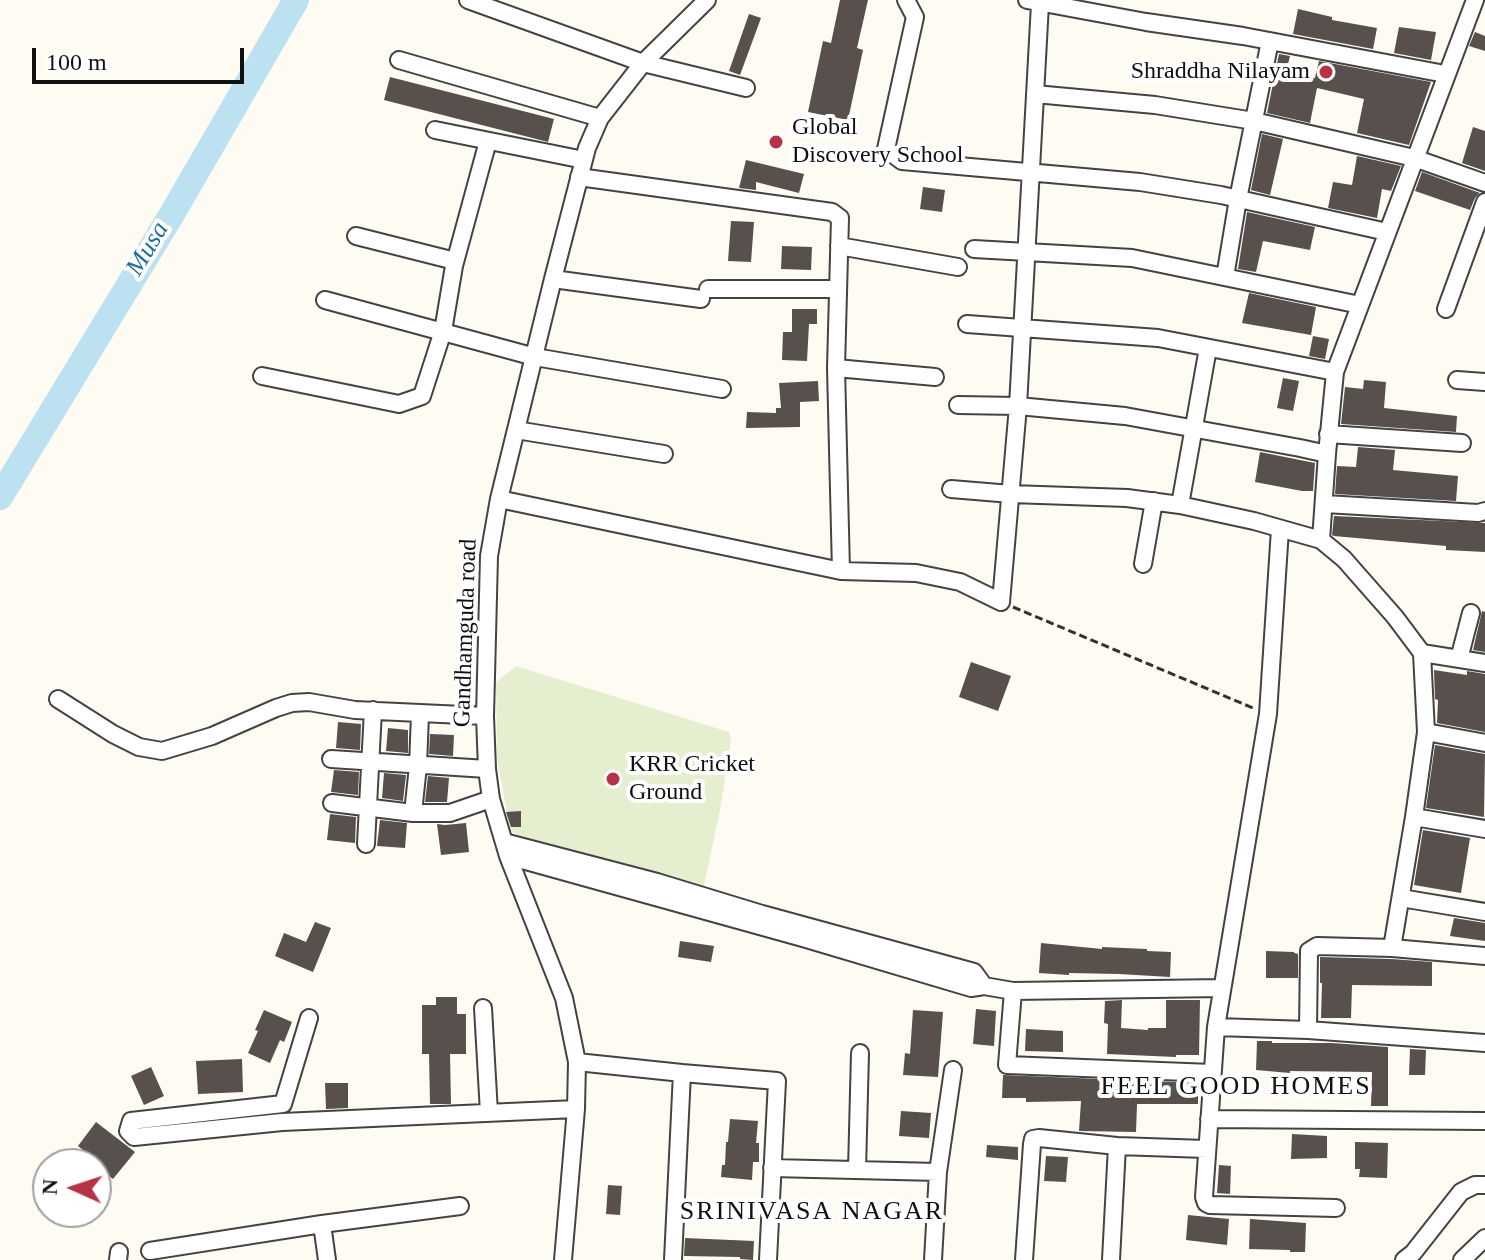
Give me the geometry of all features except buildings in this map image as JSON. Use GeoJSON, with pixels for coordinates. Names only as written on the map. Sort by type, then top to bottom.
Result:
{"type":"FeatureCollection","features":[{"type":"Feature","properties":{"kind":"street"},"geometry":{"type":"LineString","coordinates":[[468,0],[506,7],[643,63],[746,88]]}},
{"type":"Feature","properties":{"kind":"street","name":"Gandhamguda road"},"geometry":{"type":"LineString","coordinates":[[563,1260],[577,1062],[564,998],[506,849],[491,799],[485,716],[489,556],[499,499],[553,279],[579,177],[600,118],[643,63],[707,0]]}},
{"type":"Feature","properties":{"kind":"street"},"geometry":{"type":"LineString","coordinates":[[906,0],[915,17],[886,149],[902,161],[1140,182],[1238,199],[1387,232]]}},
{"type":"Feature","properties":{"kind":"street"},"geometry":{"type":"LineString","coordinates":[[1321,540],[1335,372],[1475,0]]}},
{"type":"Feature","properties":{"kind":"street"},"geometry":{"type":"LineString","coordinates":[[499,499],[841,571],[916,573],[960,582],[1001,602],[1018,406],[1032,173],[1035,94],[1033,2],[1445,74]]}},
{"type":"Feature","properties":{"kind":"street"},"geometry":{"type":"LineString","coordinates":[[1225,277],[1270,41]]}},
{"type":"Feature","properties":{"kind":"street"},"geometry":{"type":"LineString","coordinates":[[399,60],[600,118]]}},
{"type":"Feature","properties":{"kind":"street"},"geometry":{"type":"LineString","coordinates":[[1035,94],[1155,105],[1254,121],[1414,158],[1485,183]]}},
{"type":"Feature","properties":{"kind":"street"},"geometry":{"type":"LineString","coordinates":[[435,130],[584,160]]}},
{"type":"Feature","properties":{"kind":"street"},"geometry":{"type":"LineString","coordinates":[[262,376],[399,404],[422,396],[443,331],[455,261],[488,141]]}},
{"type":"Feature","properties":{"kind":"street"},"geometry":{"type":"LineString","coordinates":[[579,177],[832,212],[840,218],[836,368],[841,571]]}},
{"type":"Feature","properties":{"kind":"street"},"geometry":{"type":"LineString","coordinates":[[1446,309],[1485,202]]}},
{"type":"Feature","properties":{"kind":"street"},"geometry":{"type":"LineString","coordinates":[[356,236],[455,261]]}},
{"type":"Feature","properties":{"kind":"street"},"geometry":{"type":"LineString","coordinates":[[839,246],[958,267]]}},
{"type":"Feature","properties":{"kind":"street"},"geometry":{"type":"LineString","coordinates":[[974,249],[1132,258],[1360,305]]}},
{"type":"Feature","properties":{"kind":"street"},"geometry":{"type":"LineString","coordinates":[[553,279],[705,294],[838,289]]}},
{"type":"Feature","properties":{"kind":"street"},"geometry":{"type":"LineString","coordinates":[[325,300],[535,357],[722,389]]}},
{"type":"Feature","properties":{"kind":"street"},"geometry":{"type":"LineString","coordinates":[[967,324],[1158,338],[1335,372]]}},
{"type":"Feature","properties":{"kind":"street"},"geometry":{"type":"LineString","coordinates":[[1180,505],[1208,348]]}},
{"type":"Feature","properties":{"kind":"street"},"geometry":{"type":"LineString","coordinates":[[836,368],[935,377]]}},
{"type":"Feature","properties":{"kind":"street"},"geometry":{"type":"LineString","coordinates":[[1457,380],[1485,382]]}},
{"type":"Feature","properties":{"kind":"street"},"geometry":{"type":"LineString","coordinates":[[958,405],[1018,406],[1125,416],[1327,454]]}},
{"type":"Feature","properties":{"kind":"street"},"geometry":{"type":"LineString","coordinates":[[516,430],[664,454]]}},
{"type":"Feature","properties":{"kind":"street"},"geometry":{"type":"LineString","coordinates":[[1328,434],[1462,443]]}},
{"type":"Feature","properties":{"kind":"street"},"geometry":{"type":"LineString","coordinates":[[951,489],[1127,498],[1180,505],[1321,540],[1344,559],[1422,653],[1426,732],[1392,948]]}},
{"type":"Feature","properties":{"kind":"street"},"geometry":{"type":"LineString","coordinates":[[1143,564],[1154,501]]}},
{"type":"Feature","properties":{"kind":"street"},"geometry":{"type":"LineString","coordinates":[[1325,504],[1485,511]]}},
{"type":"Feature","properties":{"kind":"street"},"geometry":{"type":"LineString","coordinates":[[1280,529],[1268,714],[1216,1027],[1204,1197],[1210,1205],[1336,1208]]}},
{"type":"Feature","properties":{"kind":"street"},"geometry":{"type":"LineString","coordinates":[[1459,659],[1471,613]]}},
{"type":"Feature","properties":{"kind":"street"},"geometry":{"type":"LineString","coordinates":[[1422,653],[1485,663]]}},
{"type":"Feature","properties":{"kind":"street"},"geometry":{"type":"LineString","coordinates":[[58,699],[139,747],[162,751],[212,736],[292,703],[309,702],[355,710],[485,716]]}},
{"type":"Feature","properties":{"kind":"street"},"geometry":{"type":"LineString","coordinates":[[366,844],[373,710]]}},
{"type":"Feature","properties":{"kind":"street"},"geometry":{"type":"LineString","coordinates":[[413,813],[420,714]]}},
{"type":"Feature","properties":{"kind":"street"},"geometry":{"type":"LineString","coordinates":[[1426,732],[1485,743]]}},
{"type":"Feature","properties":{"kind":"street"},"geometry":{"type":"LineString","coordinates":[[331,759],[487,769]]}},
{"type":"Feature","properties":{"kind":"street"},"geometry":{"type":"LineString","coordinates":[[332,803],[413,813],[450,813],[491,799]]}},
{"type":"Feature","properties":{"kind":"street"},"geometry":{"type":"LineString","coordinates":[[1414,817],[1485,829]]}},
{"type":"Feature","properties":{"kind":"street"},"geometry":{"type":"LineString","coordinates":[[506,849],[853,946],[971,988],[984,986],[1013,991],[1222,988]]}},
{"type":"Feature","properties":{"kind":"street"},"geometry":{"type":"LineString","coordinates":[[1401,898],[1485,912]]}},
{"type":"Feature","properties":{"kind":"street"},"geometry":{"type":"LineString","coordinates":[[1308,1030],[1309,951],[1317,946],[1392,948],[1485,956]]}},
{"type":"Feature","properties":{"kind":"street"},"geometry":{"type":"LineString","coordinates":[[1013,991],[1007,1065],[1212,1073]]}},
{"type":"Feature","properties":{"kind":"street"},"geometry":{"type":"LineString","coordinates":[[483,1008],[489,1113]]}},
{"type":"Feature","properties":{"kind":"street"},"geometry":{"type":"LineString","coordinates":[[282,1122],[283,1104],[309,1018]]}},
{"type":"Feature","properties":{"kind":"street"},"geometry":{"type":"LineString","coordinates":[[1216,1027],[1308,1030],[1485,1043]]}},
{"type":"Feature","properties":{"kind":"street"},"geometry":{"type":"LineString","coordinates":[[857,1170],[860,1053]]}},
{"type":"Feature","properties":{"kind":"street"},"geometry":{"type":"LineString","coordinates":[[577,1062],[777,1081],[768,1260]]}},
{"type":"Feature","properties":{"kind":"street"},"geometry":{"type":"LineString","coordinates":[[933,1260],[938,1172],[953,1070]]}},
{"type":"Feature","properties":{"kind":"street"},"geometry":{"type":"LineString","coordinates":[[673,1260],[682,1073]]}},
{"type":"Feature","properties":{"kind":"street"},"geometry":{"type":"LineString","coordinates":[[283,1104],[131,1121],[128,1131],[134,1137],[282,1122],[576,1109]]}},
{"type":"Feature","properties":{"kind":"street"},"geometry":{"type":"LineString","coordinates":[[1209,1119],[1485,1121]]}},
{"type":"Feature","properties":{"kind":"street"},"geometry":{"type":"LineString","coordinates":[[1024,1260],[1033,1139],[1206,1149]]}},
{"type":"Feature","properties":{"kind":"street"},"geometry":{"type":"LineString","coordinates":[[1111,1260],[1117,1146]]}},
{"type":"Feature","properties":{"kind":"street"},"geometry":{"type":"LineString","coordinates":[[772,1168],[938,1172]]}},
{"type":"Feature","properties":{"kind":"street"},"geometry":{"type":"LineString","coordinates":[[1404,1260],[1413,1253],[1461,1192],[1475,1185],[1485,1185]]}},
{"type":"Feature","properties":{"kind":"street"},"geometry":{"type":"LineString","coordinates":[[150,1251],[460,1206]]}},
{"type":"Feature","properties":{"kind":"street"},"geometry":{"type":"LineString","coordinates":[[322,1224],[327,1260]]}},
{"type":"Feature","properties":{"kind":"street"},"geometry":{"type":"LineString","coordinates":[[1469,1258],[1485,1238]]}},
{"type":"Feature","properties":{"kind":"path"},"geometry":{"type":"LineString","coordinates":[[1001,602],[1268,714]]}},
{"type":"Feature","properties":{"kind":"green space","name":"KRR Cricket Ground"},"geometry":{"type":"Polygon","coordinates":[[[516,666],[729,732],[731,741],[720,810],[703,890],[542,847],[510,831],[497,757],[496,682],[516,666]]]}},
{"type":"Feature","properties":{"kind":"waterway","name":"Musa"},"geometry":{"type":"LineString","coordinates":[[0,497],[172,214],[296,0]]}},
{"type":"Feature","properties":{"kind":"place","name":"Shraddha Nilayam"},"geometry":{"type":"Point","coordinates":[1326,72]}},
{"type":"Feature","properties":{"kind":"place","name":"Global Discovery School"},"geometry":{"type":"Point","coordinates":[776,142]}},
{"type":"Feature","properties":{"kind":"place","name":"KRR Cricket Ground"},"geometry":{"type":"Point","coordinates":[613,779]}},
{"type":"Feature","properties":{"kind":"district","name":"FEEL GOOD HOMES"},"geometry":{"type":"Point","coordinates":[1236,1087]}},
{"type":"Feature","properties":{"kind":"district","name":"SRINIVASA NAGAR"},"geometry":{"type":"Point","coordinates":[812,1212]}}]}
